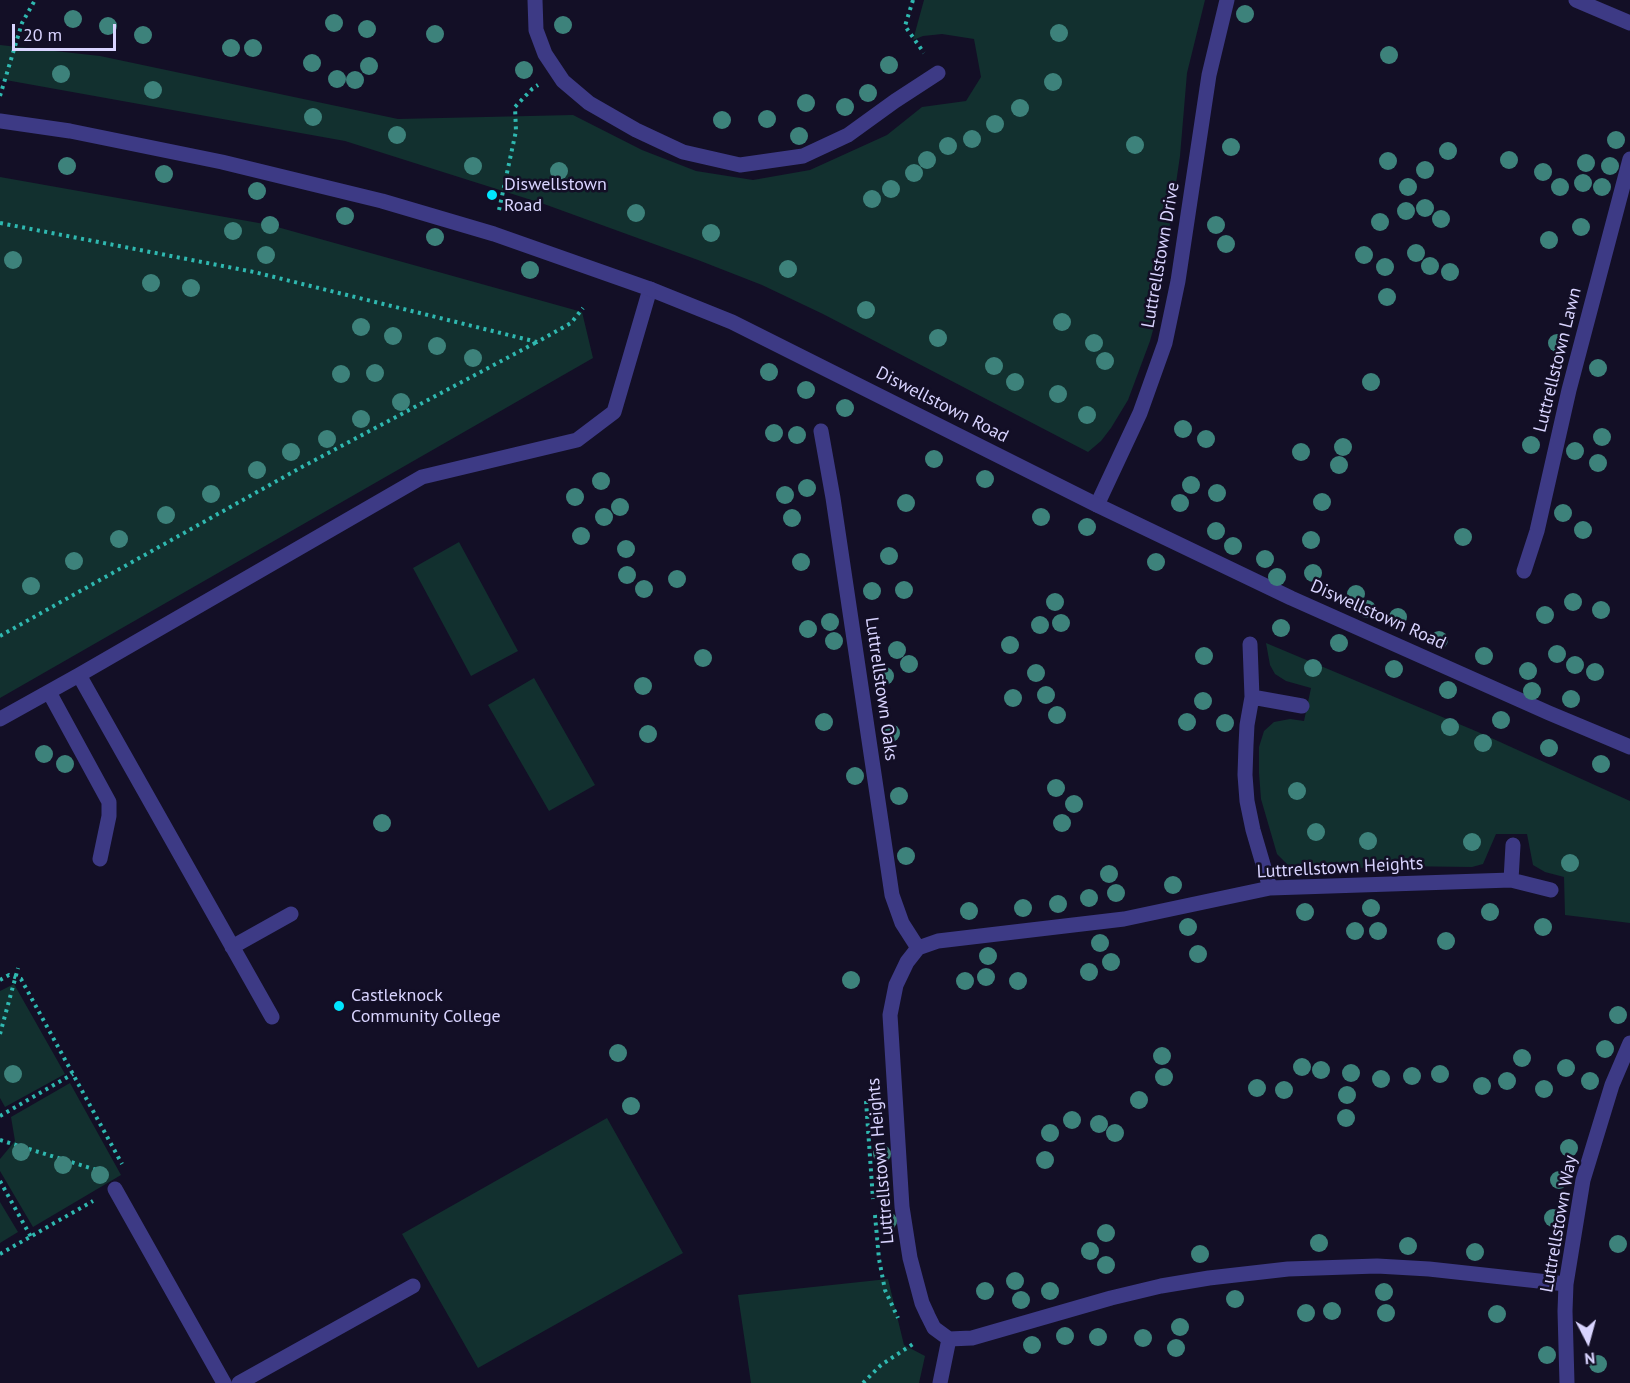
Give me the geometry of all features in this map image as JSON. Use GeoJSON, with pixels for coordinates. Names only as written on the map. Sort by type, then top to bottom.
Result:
{"type":"FeatureCollection","features":[{"type":"Feature","properties":{"kind":"street"},"geometry":{"type":"LineString","coordinates":[[535,0],[536,30],[545,54],[563,81],[589,103],[636,130],[683,152],[740,165],[803,156],[848,135],[938,73]]}},
{"type":"Feature","properties":{"kind":"street","name":"Luttrellstown Drive"},"geometry":{"type":"LineString","coordinates":[[1097,505],[1140,413],[1165,344],[1178,280],[1209,75],[1227,0]]}},
{"type":"Feature","properties":{"kind":"street"},"geometry":{"type":"LineString","coordinates":[[1576,0],[1630,23]]}},
{"type":"Feature","properties":{"kind":"street","name":"Diswellstown Road"},"geometry":{"type":"LineString","coordinates":[[0,121],[70,131],[222,162],[382,201],[494,234],[650,289],[732,322],[1097,505],[1302,602],[1630,747]]}},
{"type":"Feature","properties":{"kind":"street","name":"Luttrellstown Lawn"},"geometry":{"type":"LineString","coordinates":[[1524,571],[1537,531],[1569,390],[1630,159]]}},
{"type":"Feature","properties":{"kind":"street"},"geometry":{"type":"LineString","coordinates":[[0,719],[422,477],[577,440],[614,412],[650,289]]}},
{"type":"Feature","properties":{"kind":"street","name":"Luttrellstown Oaks"},"geometry":{"type":"LineString","coordinates":[[821,431],[892,895],[902,923],[918,948]]}},
{"type":"Feature","properties":{"kind":"street"},"geometry":{"type":"LineString","coordinates":[[1250,644],[1252,697],[1246,745],[1247,801],[1270,888]]}},
{"type":"Feature","properties":{"kind":"street"},"geometry":{"type":"LineString","coordinates":[[79,675],[272,1017]]}},
{"type":"Feature","properties":{"kind":"street"},"geometry":{"type":"LineString","coordinates":[[49,692],[109,802],[109,816],[100,859]]}},
{"type":"Feature","properties":{"kind":"street"},"geometry":{"type":"LineString","coordinates":[[1252,697],[1302,706]]}},
{"type":"Feature","properties":{"kind":"street"},"geometry":{"type":"LineString","coordinates":[[1511,880],[1513,845]]}},
{"type":"Feature","properties":{"kind":"street","name":"Luttrellstown Heights"},"geometry":{"type":"LineString","coordinates":[[949,1339],[934,1328],[922,1303],[910,1258],[902,1207],[890,1015],[896,985],[907,962],[918,948],[938,941],[1124,919],[1270,888],[1511,880],[1551,890]]}},
{"type":"Feature","properties":{"kind":"street"},"geometry":{"type":"LineString","coordinates":[[232,947],[291,914]]}},
{"type":"Feature","properties":{"kind":"street","name":"Luttrellstown Way"},"geometry":{"type":"LineString","coordinates":[[1567,1383],[1566,1284],[1583,1180],[1612,1086],[1630,1043]]}},
{"type":"Feature","properties":{"kind":"street"},"geometry":{"type":"LineString","coordinates":[[115,1189],[224,1383]]}},
{"type":"Feature","properties":{"kind":"street"},"geometry":{"type":"LineString","coordinates":[[940,1383],[949,1339],[972,1338],[1101,1300],[1209,1278],[1284,1270],[1377,1266],[1429,1269],[1566,1284]]}},
{"type":"Feature","properties":{"kind":"street"},"geometry":{"type":"LineString","coordinates":[[239,1383],[413,1286]]}},
{"type":"Feature","properties":{"kind":"path"},"geometry":{"type":"LineString","coordinates":[[0,97],[22,23],[35,0]]}},
{"type":"Feature","properties":{"kind":"path"},"geometry":{"type":"LineString","coordinates":[[913,0],[904,26],[938,73]]}},
{"type":"Feature","properties":{"kind":"path"},"geometry":{"type":"LineString","coordinates":[[494,234],[516,131],[515,107],[532,88],[557,73]]}},
{"type":"Feature","properties":{"kind":"path"},"geometry":{"type":"LineString","coordinates":[[0,223],[254,272],[537,342]]}},
{"type":"Feature","properties":{"kind":"path"},"geometry":{"type":"LineString","coordinates":[[0,636],[300,468],[571,323],[583,308]]}},
{"type":"Feature","properties":{"kind":"path"},"geometry":{"type":"LineString","coordinates":[[0,1034],[18,968]]}},
{"type":"Feature","properties":{"kind":"path"},"geometry":{"type":"LineString","coordinates":[[0,980],[9,975],[21,980],[131,1180]]}},
{"type":"Feature","properties":{"kind":"path"},"geometry":{"type":"LineString","coordinates":[[0,1116],[73,1074]]}},
{"type":"Feature","properties":{"kind":"path"},"geometry":{"type":"LineString","coordinates":[[0,1140],[131,1180]]}},
{"type":"Feature","properties":{"kind":"path"},"geometry":{"type":"LineString","coordinates":[[0,1254],[131,1180]]}},
{"type":"Feature","properties":{"kind":"path"},"geometry":{"type":"LineString","coordinates":[[0,1181],[31,1237]]}},
{"type":"Feature","properties":{"kind":"green space"},"geometry":{"type":"Polygon","coordinates":[[[924,0],[1205,0],[1187,73],[1180,156],[1156,319],[1128,400],[1101,441],[1088,452],[823,314],[762,285],[544,204],[345,141],[0,79],[0,45],[100,56],[398,119],[573,115],[642,150],[696,171],[753,180],[810,170],[887,135],[922,107],[966,101],[981,77],[974,39],[942,34],[923,36],[913,40],[924,0]]]}},
{"type":"Feature","properties":{"kind":"green space"},"geometry":{"type":"Polygon","coordinates":[[[0,177],[270,225],[582,312],[593,358],[0,698],[0,177]]]}},
{"type":"Feature","properties":{"kind":"green space"},"geometry":{"type":"Polygon","coordinates":[[[459,542],[518,651],[471,676],[413,568],[459,542]]]}},
{"type":"Feature","properties":{"kind":"green space"},"geometry":{"type":"Polygon","coordinates":[[[1266,643],[1478,732],[1630,801],[1630,923],[1565,915],[1564,877],[1545,872],[1533,865],[1527,834],[1496,834],[1483,864],[1472,867],[1394,866],[1305,871],[1288,865],[1277,854],[1261,799],[1259,747],[1264,731],[1274,722],[1290,719],[1304,721],[1311,688],[1286,681],[1275,674],[1270,665],[1266,643]]]}},
{"type":"Feature","properties":{"kind":"green space"},"geometry":{"type":"Polygon","coordinates":[[[534,678],[595,785],[549,811],[488,705],[534,678]]]}},
{"type":"Feature","properties":{"kind":"green space"},"geometry":{"type":"Polygon","coordinates":[[[14,984],[65,1074],[5,1107],[0,1098],[0,991],[14,984]]]}},
{"type":"Feature","properties":{"kind":"green space"},"geometry":{"type":"Polygon","coordinates":[[[70,1083],[121,1175],[33,1227],[0,1171],[0,1159],[15,1141],[11,1117],[70,1083]]]}},
{"type":"Feature","properties":{"kind":"green space"},"geometry":{"type":"Polygon","coordinates":[[[607,1118],[683,1253],[478,1368],[402,1234],[607,1118]]]}},
{"type":"Feature","properties":{"kind":"green space"},"geometry":{"type":"Polygon","coordinates":[[[0,1202],[18,1232],[0,1243],[0,1202]]]}},
{"type":"Feature","properties":{"kind":"green space"},"geometry":{"type":"Polygon","coordinates":[[[888,1279],[904,1345],[925,1356],[919,1383],[751,1383],[738,1295],[888,1279]]]}},
{"type":"Feature","properties":{"kind":"place","name":"Diswellstown Road"},"geometry":{"type":"Point","coordinates":[492,195]}},
{"type":"Feature","properties":{"kind":"place","name":"Castleknock Community College"},"geometry":{"type":"Point","coordinates":[339,1006]}}]}
